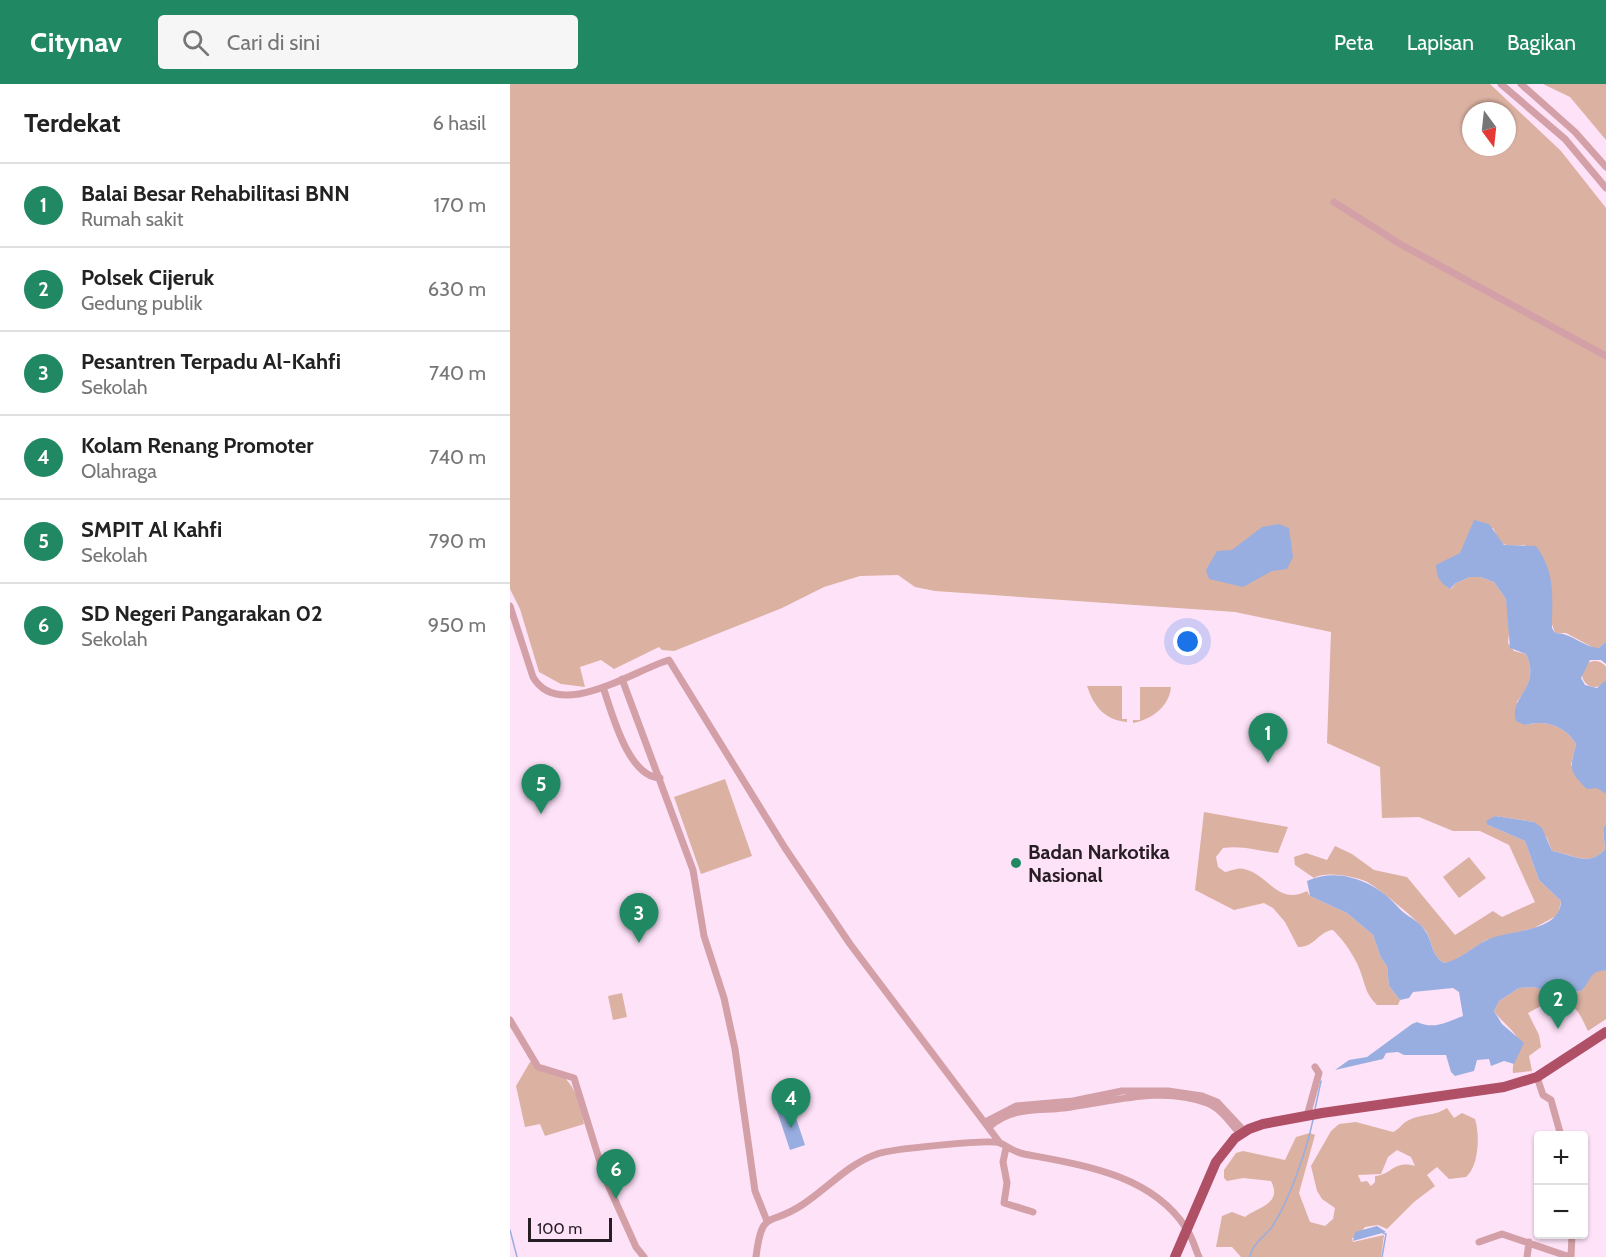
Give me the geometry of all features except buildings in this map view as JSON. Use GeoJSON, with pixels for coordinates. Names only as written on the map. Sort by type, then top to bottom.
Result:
{"type":"FeatureCollection","features":[{"type":"Feature","properties":{"kind":"highway"},"geometry":{"type":"LineString","coordinates":[[1175,1257],[1216,1162],[1242,1133],[1263,1124],[1308,1115],[1504,1088],[1537,1077],[1606,1032]]}},
{"type":"Feature","properties":{"kind":"street"},"geometry":{"type":"LineString","coordinates":[[1501,84],[1582,157],[1606,188]]}},
{"type":"Feature","properties":{"kind":"street"},"geometry":{"type":"LineString","coordinates":[[1521,84],[1575,132],[1606,166]]}},
{"type":"Feature","properties":{"kind":"street"},"geometry":{"type":"LineString","coordinates":[[1523,103],[1532,93]]}},
{"type":"Feature","properties":{"kind":"street"},"geometry":{"type":"LineString","coordinates":[[1334,202],[1400,244],[1606,356]]}},
{"type":"Feature","properties":{"kind":"street"},"geometry":{"type":"LineString","coordinates":[[510,606],[516,619],[528,667],[537,684],[556,693],[571,696],[584,694],[669,660],[798,867],[889,998],[1003,1145],[1007,1183],[1004,1203],[1033,1212]]}},
{"type":"Feature","properties":{"kind":"street"},"geometry":{"type":"LineString","coordinates":[[622,679],[693,870],[706,944],[726,1005],[737,1062],[755,1191],[767,1221]]}},
{"type":"Feature","properties":{"kind":"street"},"geometry":{"type":"LineString","coordinates":[[603,687],[636,765],[649,777],[660,778]]}},
{"type":"Feature","properties":{"kind":"street"},"geometry":{"type":"LineString","coordinates":[[510,1020],[538,1067],[574,1078],[605,1178],[636,1247],[644,1257]]}},
{"type":"Feature","properties":{"kind":"street"},"geometry":{"type":"LineString","coordinates":[[1308,1115],[1319,1073],[1315,1067]]}},
{"type":"Feature","properties":{"kind":"street"},"geometry":{"type":"LineString","coordinates":[[1537,1077],[1543,1095],[1551,1100],[1560,1131]]}},
{"type":"Feature","properties":{"kind":"street"},"geometry":{"type":"LineString","coordinates":[[987,1124],[1017,1111],[1122,1097],[1168,1097],[1201,1102],[1214,1107],[1242,1133]]}},
{"type":"Feature","properties":{"kind":"street"},"geometry":{"type":"LineString","coordinates":[[756,1257],[760,1229],[767,1221],[802,1205],[849,1169],[879,1153],[903,1148],[1003,1145],[1108,1172],[1147,1191],[1176,1215],[1187,1228],[1199,1257]]}},
{"type":"Feature","properties":{"kind":"street"},"geometry":{"type":"LineString","coordinates":[[1479,1242],[1503,1234],[1571,1257],[1572,1239]]}},
{"type":"Feature","properties":{"kind":"street"},"geometry":{"type":"LineString","coordinates":[[1527,1257],[1529,1242]]}},
{"type":"Feature","properties":{"kind":"shaded area"},"geometry":{"type":"Polygon","coordinates":[[[510,84],[1490,84],[1509,102],[1462,102],[1462,156],[1516,156],[1516,109],[1561,151],[1606,208],[1606,641],[1599,648],[1594,648],[1566,633],[1555,633],[1525,545],[1508,546],[1504,544],[1493,528],[1462,549],[1447,587],[1451,589],[1456,583],[1470,577],[1480,577],[1494,582],[1506,599],[1510,624],[1508,643],[1514,651],[1526,654],[1530,667],[1527,685],[1517,702],[1525,725],[1540,723],[1560,728],[1576,744],[1571,765],[1606,794],[1606,823],[1603,829],[1605,849],[1599,855],[1586,859],[1552,851],[1547,838],[1534,822],[1495,816],[1488,825],[1525,841],[1539,880],[1561,901],[1558,915],[1534,928],[1486,940],[1454,961],[1444,963],[1440,960],[1434,953],[1428,935],[1422,926],[1370,884],[1360,879],[1339,875],[1314,878],[1295,865],[1294,857],[1306,853],[1327,860],[1335,846],[1352,854],[1374,870],[1407,877],[1455,935],[1493,911],[1502,917],[1535,902],[1509,845],[1480,831],[1453,831],[1419,817],[1382,818],[1380,767],[1327,743],[1331,632],[1235,612],[935,591],[915,587],[898,575],[860,576],[824,587],[782,608],[674,651],[662,650],[659,647],[614,669],[601,660],[580,667],[585,687],[561,684],[539,672],[520,609],[510,589],[510,84]]]}},
{"type":"Feature","properties":{"kind":"shaded area"},"geometry":{"type":"Polygon","coordinates":[[[1543,84],[1606,84],[1606,140],[1570,97],[1543,84]]]}},
{"type":"Feature","properties":{"kind":"shaded area"},"geometry":{"type":"Polygon","coordinates":[[[1595,661],[1605,664],[1607,679],[1605,684],[1595,687],[1585,684],[1582,674],[1585,664],[1595,661]]]}},
{"type":"Feature","properties":{"kind":"shaded area"},"geometry":{"type":"Polygon","coordinates":[[[1087,686],[1122,686],[1122,719],[1127,719],[1127,722],[1119,721],[1101,711],[1087,686]]]}},
{"type":"Feature","properties":{"kind":"shaded area"},"geometry":{"type":"Polygon","coordinates":[[[1140,687],[1171,687],[1167,700],[1158,711],[1147,718],[1133,723],[1133,720],[1140,720],[1140,687]]]}},
{"type":"Feature","properties":{"kind":"shaded area"},"geometry":{"type":"Polygon","coordinates":[[[725,779],[752,856],[701,874],[674,797],[725,779]]]}},
{"type":"Feature","properties":{"kind":"shaded area"},"geometry":{"type":"Polygon","coordinates":[[[1204,812],[1288,827],[1278,853],[1243,848],[1223,848],[1216,857],[1218,867],[1225,872],[1240,868],[1252,872],[1288,895],[1297,895],[1307,891],[1310,896],[1347,913],[1373,935],[1381,958],[1387,966],[1389,986],[1400,1000],[1398,1005],[1377,1005],[1367,992],[1354,957],[1333,930],[1324,933],[1304,947],[1298,947],[1285,922],[1273,908],[1264,903],[1234,910],[1195,890],[1204,812]]]}},
{"type":"Feature","properties":{"kind":"shaded area"},"geometry":{"type":"Polygon","coordinates":[[[1469,857],[1486,878],[1459,898],[1443,877],[1469,857]]]}},
{"type":"Feature","properties":{"kind":"shaded area"},"geometry":{"type":"Polygon","coordinates":[[[1599,970],[1606,971],[1606,1019],[1588,1031],[1573,1007],[1557,1004],[1552,1000],[1528,1013],[1539,1035],[1541,1047],[1529,1056],[1532,1071],[1513,1073],[1518,1041],[1494,1011],[1499,1001],[1519,988],[1534,987],[1555,994],[1581,991],[1592,974],[1599,970]]]}},
{"type":"Feature","properties":{"kind":"shaded area"},"geometry":{"type":"Polygon","coordinates":[[[622,993],[627,1017],[613,1020],[608,996],[622,993]]]}},
{"type":"Feature","properties":{"kind":"shaded area"},"geometry":{"type":"Polygon","coordinates":[[[530,1062],[553,1069],[569,1082],[579,1101],[584,1124],[545,1136],[540,1124],[525,1127],[516,1086],[530,1062]]]}},
{"type":"Feature","properties":{"kind":"shaded area"},"geometry":{"type":"Polygon","coordinates":[[[1447,1108],[1454,1118],[1462,1113],[1475,1119],[1478,1141],[1474,1166],[1466,1177],[1449,1179],[1437,1167],[1427,1175],[1435,1186],[1414,1202],[1387,1229],[1378,1225],[1365,1227],[1356,1238],[1352,1238],[1353,1242],[1384,1235],[1381,1257],[1241,1257],[1232,1247],[1216,1247],[1222,1216],[1232,1212],[1245,1217],[1267,1204],[1274,1195],[1271,1181],[1243,1178],[1227,1181],[1224,1178],[1224,1170],[1236,1153],[1243,1151],[1285,1160],[1296,1137],[1310,1133],[1315,1135],[1299,1193],[1310,1222],[1325,1226],[1333,1219],[1335,1208],[1322,1199],[1317,1191],[1311,1166],[1331,1131],[1339,1124],[1356,1122],[1393,1132],[1409,1120],[1447,1108]],[[1397,1150],[1388,1157],[1381,1174],[1358,1175],[1361,1182],[1367,1181],[1371,1186],[1375,1182],[1375,1176],[1381,1175],[1397,1166],[1415,1166],[1411,1157],[1397,1150]]]}},
{"type":"Feature","properties":{"kind":"water"},"geometry":{"type":"Polygon","coordinates":[[[1474,520],[1489,524],[1504,545],[1536,546],[1547,566],[1552,585],[1552,628],[1555,633],[1567,635],[1599,648],[1606,641],[1606,664],[1601,660],[1590,660],[1581,678],[1585,685],[1597,688],[1606,680],[1606,794],[1597,788],[1587,789],[1576,778],[1572,764],[1576,744],[1560,728],[1540,723],[1525,725],[1516,721],[1516,705],[1528,684],[1530,666],[1526,654],[1510,648],[1506,599],[1494,582],[1480,577],[1470,577],[1456,583],[1450,589],[1438,577],[1436,565],[1460,553],[1474,520]]]}},
{"type":"Feature","properties":{"kind":"water"},"geometry":{"type":"Polygon","coordinates":[[[1279,524],[1289,528],[1293,557],[1287,569],[1272,571],[1243,587],[1209,579],[1206,570],[1217,551],[1232,550],[1262,527],[1279,524]]]}},
{"type":"Feature","properties":{"kind":"water"},"geometry":{"type":"Polygon","coordinates":[[[1495,816],[1534,822],[1542,828],[1552,851],[1586,859],[1599,855],[1605,849],[1603,829],[1606,823],[1606,971],[1594,974],[1581,991],[1554,994],[1534,987],[1519,988],[1499,1001],[1494,1011],[1502,1024],[1524,1043],[1514,1064],[1504,1061],[1491,1066],[1489,1059],[1477,1060],[1474,1071],[1455,1076],[1451,1072],[1446,1055],[1404,1055],[1398,1052],[1386,1053],[1383,1059],[1335,1070],[1349,1060],[1367,1057],[1412,1024],[1417,1022],[1435,1025],[1463,1016],[1459,992],[1453,988],[1413,992],[1409,998],[1400,1000],[1389,986],[1387,966],[1381,958],[1373,935],[1347,913],[1310,896],[1307,881],[1331,875],[1344,876],[1379,890],[1420,924],[1440,960],[1444,963],[1450,961],[1495,937],[1542,925],[1558,912],[1561,901],[1539,880],[1525,841],[1488,825],[1486,821],[1495,816]]]}},
{"type":"Feature","properties":{"kind":"water"},"geometry":{"type":"Polygon","coordinates":[[[792,1106],[805,1145],[790,1150],[777,1111],[792,1106]]]}},
{"type":"Feature","properties":{"kind":"water"},"geometry":{"type":"Polygon","coordinates":[[[1377,1226],[1386,1232],[1353,1241],[1355,1232],[1377,1226]]]}},
{"type":"Feature","properties":{"kind":"waterway"},"geometry":{"type":"LineString","coordinates":[[1315,1109],[1321,1081]]}},
{"type":"Feature","properties":{"kind":"waterway"},"geometry":{"type":"LineString","coordinates":[[1250,1257],[1253,1249],[1272,1227],[1285,1203],[1302,1161],[1313,1120]]}},
{"type":"Feature","properties":{"kind":"waterway"},"geometry":{"type":"LineString","coordinates":[[510,1230],[517,1257]]}},
{"type":"Feature","properties":{"kind":"waterway"},"geometry":{"type":"LineString","coordinates":[[1382,1257],[1386,1234],[1383,1233]]}},
{"type":"Feature","properties":{"kind":"place","name":"Balai Besar Rehabilitasi BNN"},"geometry":{"type":"Point","coordinates":[1268,763]}},
{"type":"Feature","properties":{"kind":"place","name":"SMPIT Al Kahfi"},"geometry":{"type":"Point","coordinates":[541,814]}},
{"type":"Feature","properties":{"kind":"place","name":"Badan Narkotika Nasional"},"geometry":{"type":"Point","coordinates":[1016,863]}},
{"type":"Feature","properties":{"kind":"place","name":"Pesantren Terpadu Al-Kahfi"},"geometry":{"type":"Point","coordinates":[639,943]}},
{"type":"Feature","properties":{"kind":"place","name":"Polsek Cijeruk"},"geometry":{"type":"Point","coordinates":[1558,1029]}},
{"type":"Feature","properties":{"kind":"place","name":"Kolam Renang Promoter"},"geometry":{"type":"Point","coordinates":[791,1128]}},
{"type":"Feature","properties":{"kind":"place","name":"SD Negeri Pangarakan 02"},"geometry":{"type":"Point","coordinates":[616,1199]}}]}
